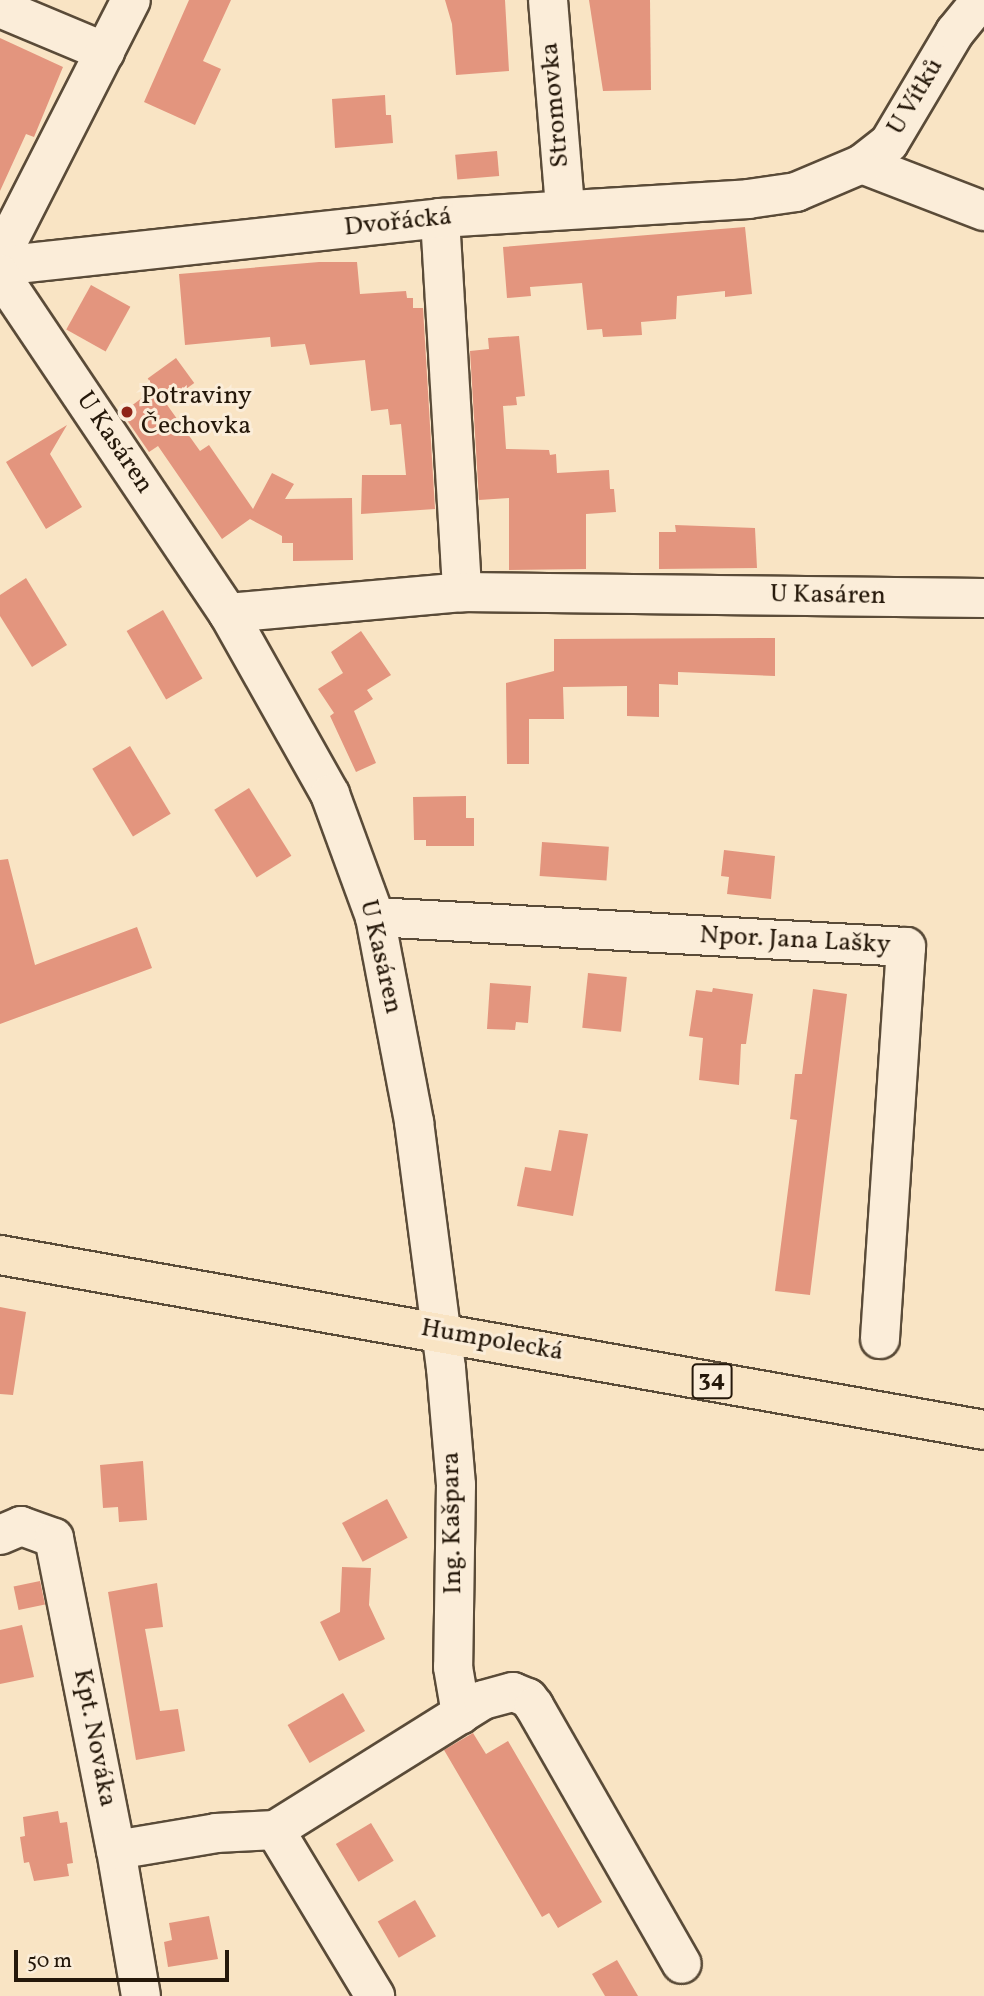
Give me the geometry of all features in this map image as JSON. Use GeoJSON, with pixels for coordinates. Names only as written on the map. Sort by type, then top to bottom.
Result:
{"type":"FeatureCollection","features":[{"type":"Feature","properties":{"kind":"main road","name":"Humpolecká"},"geometry":{"type":"LineString","coordinates":[[0,1255],[984,1430]]}},
{"type":"Feature","properties":{"kind":"street"},"geometry":{"type":"LineString","coordinates":[[0,257],[131,0]]}},
{"type":"Feature","properties":{"kind":"street","name":"Stromovka"},"geometry":{"type":"LineString","coordinates":[[548,0],[565,209]]}},
{"type":"Feature","properties":{"kind":"street","name":"U Vítků"},"geometry":{"type":"LineString","coordinates":[[796,192],[862,164],[889,143],[955,32],[981,0]]}},
{"type":"Feature","properties":{"kind":"street"},"geometry":{"type":"LineString","coordinates":[[0,8],[105,52]]}},
{"type":"Feature","properties":{"kind":"street"},"geometry":{"type":"LineString","coordinates":[[862,164],[984,211]]}},
{"type":"Feature","properties":{"kind":"street","name":"Dvořácká"},"geometry":{"type":"LineString","coordinates":[[0,266],[440,218],[748,199],[796,192]]}},
{"type":"Feature","properties":{"kind":"street"},"geometry":{"type":"LineString","coordinates":[[440,218],[462,592]]}},
{"type":"Feature","properties":{"kind":"street","name":"U Kasáren"},"geometry":{"type":"LineString","coordinates":[[0,274],[228,612],[330,794],[375,917],[414,1122],[440,1332]]}},
{"type":"Feature","properties":{"kind":"street","name":"U Kasáren"},"geometry":{"type":"LineString","coordinates":[[228,612],[462,592],[984,598]]}},
{"type":"Feature","properties":{"kind":"street","name":"Npor. Jana Lašky"},"geometry":{"type":"LineString","coordinates":[[375,917],[906,947],[880,1339]]}},
{"type":"Feature","properties":{"kind":"street","name":"Ing. Kašpara"},"geometry":{"type":"LineString","coordinates":[[440,1332],[456,1485],[453,1653],[454,1679],[461,1714]]}},
{"type":"Feature","properties":{"kind":"street","name":"Kpt. Nováka"},"geometry":{"type":"LineString","coordinates":[[0,1535],[21,1526],[54,1538],[116,1850],[141,1996]]}},
{"type":"Feature","properties":{"kind":"street"},"geometry":{"type":"LineString","coordinates":[[116,1850],[216,1833],[275,1830],[483,1700],[503,1692],[521,1694],[528,1698],[682,1964]]}},
{"type":"Feature","properties":{"kind":"street"},"geometry":{"type":"LineString","coordinates":[[275,1830],[375,1996]]}},
{"type":"Feature","properties":{"kind":"building"},"geometry":{"type":"Polygon","coordinates":[[[189,0],[231,0],[203,61],[221,69],[195,125],[144,102],[189,0]]]}},
{"type":"Feature","properties":{"kind":"building"},"geometry":{"type":"Polygon","coordinates":[[[445,0],[505,0],[509,71],[456,75],[452,24],[445,0]]]}},
{"type":"Feature","properties":{"kind":"building"},"geometry":{"type":"Polygon","coordinates":[[[589,0],[650,0],[651,90],[603,91],[589,0]]]}},
{"type":"Feature","properties":{"kind":"building"},"geometry":{"type":"Polygon","coordinates":[[[0,38],[63,67],[34,137],[26,134],[0,191],[0,38]]]}},
{"type":"Feature","properties":{"kind":"building"},"geometry":{"type":"Polygon","coordinates":[[[385,95],[386,115],[391,115],[393,143],[335,148],[332,99],[385,95]]]}},
{"type":"Feature","properties":{"kind":"building"},"geometry":{"type":"Polygon","coordinates":[[[497,151],[499,176],[457,180],[455,155],[497,151]]]}},
{"type":"Feature","properties":{"kind":"building"},"geometry":{"type":"Polygon","coordinates":[[[745,227],[752,294],[725,297],[725,291],[677,296],[676,319],[641,322],[642,335],[603,337],[602,329],[587,330],[582,283],[530,287],[531,296],[507,298],[503,247],[745,227]]]}},
{"type":"Feature","properties":{"kind":"building"},"geometry":{"type":"Polygon","coordinates":[[[319,262],[357,262],[360,294],[406,291],[407,298],[413,298],[413,308],[423,308],[435,509],[361,514],[362,475],[406,475],[401,424],[390,425],[388,409],[371,411],[365,360],[310,365],[305,344],[271,347],[270,337],[185,345],[179,274],[319,262]]]}},
{"type":"Feature","properties":{"kind":"building"},"geometry":{"type":"Polygon","coordinates":[[[91,285],[130,307],[106,351],[66,330],[91,285]]]}},
{"type":"Feature","properties":{"kind":"building"},"geometry":{"type":"Polygon","coordinates":[[[519,336],[525,396],[516,397],[517,405],[503,406],[506,449],[549,450],[550,455],[556,454],[557,473],[609,470],[610,489],[614,489],[616,512],[586,514],[586,569],[509,570],[509,498],[479,500],[470,351],[489,349],[488,338],[519,336]]]}},
{"type":"Feature","properties":{"kind":"building"},"geometry":{"type":"Polygon","coordinates":[[[176,358],[194,383],[166,404],[148,379],[176,358]]]}},
{"type":"Feature","properties":{"kind":"building"},"geometry":{"type":"Polygon","coordinates":[[[155,388],[200,451],[209,445],[253,509],[272,473],[294,484],[285,499],[352,498],[353,560],[293,561],[293,543],[282,543],[282,536],[250,519],[222,539],[158,446],[149,452],[122,413],[155,388]]]}},
{"type":"Feature","properties":{"kind":"building"},"geometry":{"type":"Polygon","coordinates":[[[67,425],[50,454],[82,507],[46,529],[6,462],[67,425]]]}},
{"type":"Feature","properties":{"kind":"building"},"geometry":{"type":"Polygon","coordinates":[[[675,525],[755,528],[757,568],[659,569],[659,532],[676,532],[675,525]]]}},
{"type":"Feature","properties":{"kind":"building"},"geometry":{"type":"Polygon","coordinates":[[[26,578],[67,645],[32,667],[0,616],[0,595],[26,578]]]}},
{"type":"Feature","properties":{"kind":"building"},"geometry":{"type":"Polygon","coordinates":[[[163,610],[202,678],[166,699],[127,631],[163,610]]]}},
{"type":"Feature","properties":{"kind":"building"},"geometry":{"type":"Polygon","coordinates":[[[361,631],[391,675],[367,690],[373,699],[354,711],[376,763],[356,772],[330,716],[334,713],[318,689],[343,673],[331,652],[361,631]]]}},
{"type":"Feature","properties":{"kind":"building"},"geometry":{"type":"Polygon","coordinates":[[[775,638],[775,676],[678,672],[678,685],[659,684],[659,717],[627,716],[627,686],[563,687],[564,719],[529,719],[529,764],[507,764],[506,683],[554,671],[554,639],[775,638]]]}},
{"type":"Feature","properties":{"kind":"building"},"geometry":{"type":"Polygon","coordinates":[[[130,746],[171,814],[133,836],[92,769],[130,746]]]}},
{"type":"Feature","properties":{"kind":"building"},"geometry":{"type":"Polygon","coordinates":[[[249,788],[291,856],[257,878],[214,810],[249,788]]]}},
{"type":"Feature","properties":{"kind":"building"},"geometry":{"type":"Polygon","coordinates":[[[466,796],[466,818],[474,818],[474,846],[426,846],[426,840],[414,840],[413,797],[466,796]]]}},
{"type":"Feature","properties":{"kind":"building"},"geometry":{"type":"Polygon","coordinates":[[[542,842],[609,847],[606,881],[540,876],[542,842]]]}},
{"type":"Feature","properties":{"kind":"building"},"geometry":{"type":"Polygon","coordinates":[[[724,850],[775,856],[771,899],[727,894],[729,877],[721,876],[724,850]]]}},
{"type":"Feature","properties":{"kind":"building"},"geometry":{"type":"Polygon","coordinates":[[[8,859],[35,965],[137,927],[152,968],[0,1024],[0,860],[8,859]]]}},
{"type":"Feature","properties":{"kind":"building"},"geometry":{"type":"Polygon","coordinates":[[[588,973],[627,977],[621,1032],[582,1028],[588,973]]]}},
{"type":"Feature","properties":{"kind":"building"},"geometry":{"type":"Polygon","coordinates":[[[490,983],[531,986],[528,1023],[516,1022],[515,1030],[487,1029],[490,983]]]}},
{"type":"Feature","properties":{"kind":"building"},"geometry":{"type":"Polygon","coordinates":[[[713,988],[753,994],[746,1044],[741,1044],[739,1085],[699,1080],[703,1038],[689,1036],[696,990],[712,992],[713,988]]]}},
{"type":"Feature","properties":{"kind":"building"},"geometry":{"type":"Polygon","coordinates":[[[813,989],[847,994],[810,1295],[775,1291],[797,1120],[790,1119],[795,1074],[802,1074],[813,989]]]}},
{"type":"Feature","properties":{"kind":"building"},"geometry":{"type":"Polygon","coordinates":[[[559,1130],[588,1134],[573,1216],[517,1206],[525,1167],[551,1171],[559,1130]]]}},
{"type":"Feature","properties":{"kind":"building"},"geometry":{"type":"Polygon","coordinates":[[[0,1307],[26,1312],[13,1395],[0,1394],[0,1307]]]}},
{"type":"Feature","properties":{"kind":"building"},"geometry":{"type":"Polygon","coordinates":[[[143,1461],[147,1520],[119,1522],[118,1507],[103,1508],[100,1465],[143,1461]]]}},
{"type":"Feature","properties":{"kind":"building"},"geometry":{"type":"Polygon","coordinates":[[[387,1499],[408,1538],[363,1562],[342,1523],[387,1499]]]}},
{"type":"Feature","properties":{"kind":"building"},"geometry":{"type":"Polygon","coordinates":[[[342,1567],[371,1568],[369,1605],[385,1639],[339,1661],[320,1622],[340,1612],[342,1567]]]}},
{"type":"Feature","properties":{"kind":"building"},"geometry":{"type":"Polygon","coordinates":[[[40,1581],[45,1604],[19,1610],[14,1587],[40,1581]]]}},
{"type":"Feature","properties":{"kind":"building"},"geometry":{"type":"Polygon","coordinates":[[[157,1583],[163,1627],[145,1629],[160,1711],[178,1709],[185,1751],[136,1760],[108,1592],[157,1583]]]}},
{"type":"Feature","properties":{"kind":"building"},"geometry":{"type":"Polygon","coordinates":[[[22,1625],[34,1677],[0,1684],[0,1630],[22,1625]]]}},
{"type":"Feature","properties":{"kind":"building"},"geometry":{"type":"Polygon","coordinates":[[[343,1693],[365,1731],[310,1763],[288,1725],[343,1693]]]}},
{"type":"Feature","properties":{"kind":"building"},"geometry":{"type":"Polygon","coordinates":[[[473,1733],[486,1754],[508,1741],[602,1902],[558,1928],[549,1913],[542,1917],[444,1750],[473,1733]]]}},
{"type":"Feature","properties":{"kind":"building"},"geometry":{"type":"Polygon","coordinates":[[[58,1811],[60,1823],[67,1822],[73,1863],[67,1864],[69,1876],[34,1881],[29,1862],[24,1863],[20,1837],[25,1836],[23,1817],[58,1811]]]}},
{"type":"Feature","properties":{"kind":"building"},"geometry":{"type":"Polygon","coordinates":[[[371,1823],[394,1861],[359,1882],[336,1844],[371,1823]]]}},
{"type":"Feature","properties":{"kind":"building"},"geometry":{"type":"Polygon","coordinates":[[[415,1900],[436,1936],[399,1958],[378,1922],[415,1900]]]}},
{"type":"Feature","properties":{"kind":"building"},"geometry":{"type":"Polygon","coordinates":[[[209,1916],[218,1959],[168,1967],[164,1942],[172,1940],[169,1923],[209,1916]]]}},
{"type":"Feature","properties":{"kind":"building"},"geometry":{"type":"Polygon","coordinates":[[[617,1960],[638,1996],[605,1996],[592,1974],[617,1960]]]}},
{"type":"Feature","properties":{"kind":"place","name":"Potraviny Čechovka"},"geometry":{"type":"Point","coordinates":[127,412]}}]}
